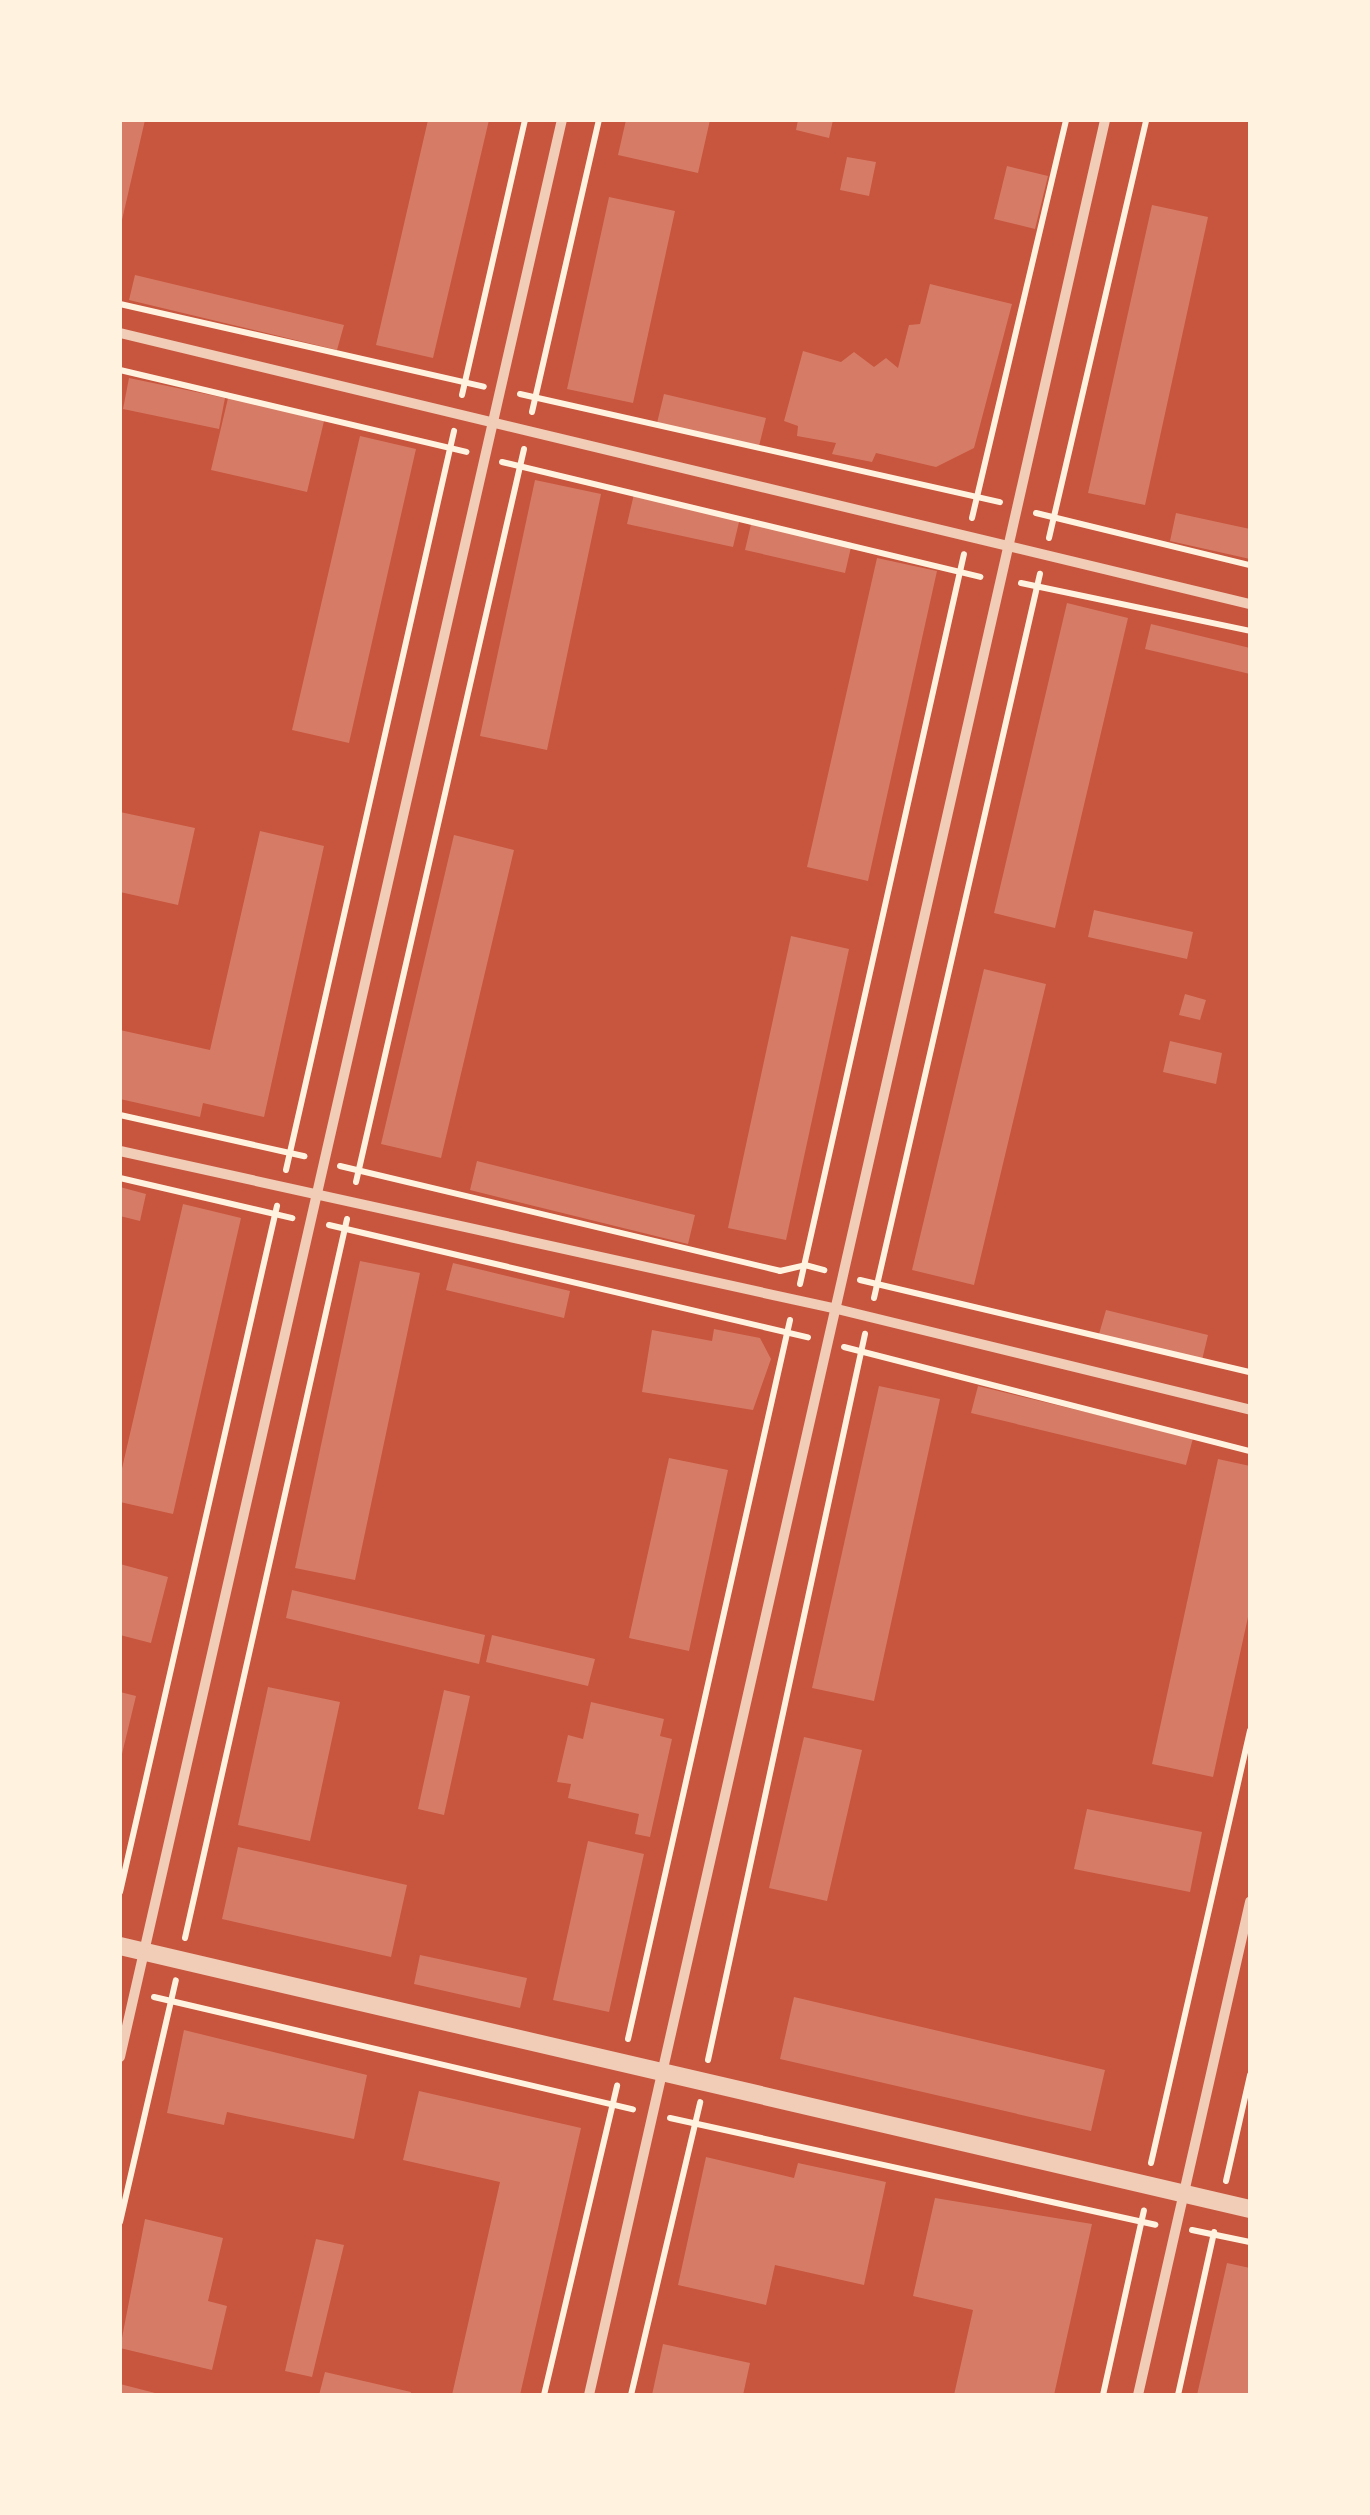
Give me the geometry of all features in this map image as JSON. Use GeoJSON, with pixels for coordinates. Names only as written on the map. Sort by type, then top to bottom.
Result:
{"type":"FeatureCollection","features":[{"type":"Feature","properties":{"kind":"street"},"geometry":{"type":"LineString","coordinates":[[120,2057],[312,1194],[486,460],[562,120]]}},
{"type":"Feature","properties":{"kind":"street"},"geometry":{"type":"LineString","coordinates":[[588,2395],[664,2074],[1004,545],[1104,120]]}},
{"type":"Feature","properties":{"kind":"street"},"geometry":{"type":"LineString","coordinates":[[120,334],[1250,604]]}},
{"type":"Feature","properties":{"kind":"street"},"geometry":{"type":"LineString","coordinates":[[120,1151],[794,1302],[836,1308],[1250,1410]]}},
{"type":"Feature","properties":{"kind":"street"},"geometry":{"type":"LineString","coordinates":[[1138,2395],[1250,1902]]}},
{"type":"Feature","properties":{"kind":"street"},"geometry":{"type":"LineString","coordinates":[[120,1946],[1250,2209]]}},
{"type":"Feature","properties":{"kind":"path"},"geometry":{"type":"LineString","coordinates":[[120,304],[464,386],[525,120]]}},
{"type":"Feature","properties":{"kind":"path"},"geometry":{"type":"LineString","coordinates":[[600,120],[535,400],[977,498]]}},
{"type":"Feature","properties":{"kind":"path"},"geometry":{"type":"LineString","coordinates":[[544,2395],[623,2065],[786,1331],[1066,120]]}},
{"type":"Feature","properties":{"kind":"path"},"geometry":{"type":"LineString","coordinates":[[631,2395],[696,2124],[868,1318],[1146,120]]}},
{"type":"Feature","properties":{"kind":"path"},"geometry":{"type":"LineString","coordinates":[[120,370],[451,445],[486,460],[521,463],[960,569],[996,583],[1038,584],[1250,631]]}},
{"type":"Feature","properties":{"kind":"path"},"geometry":{"type":"LineString","coordinates":[[358,1172],[521,463]]}},
{"type":"Feature","properties":{"kind":"path"},"geometry":{"type":"LineString","coordinates":[[1054,520],[1250,565]]}},
{"type":"Feature","properties":{"kind":"path"},"geometry":{"type":"LineString","coordinates":[[120,1115],[780,1271],[804,1265],[878,1286],[1250,1372]]}},
{"type":"Feature","properties":{"kind":"path"},"geometry":{"type":"LineString","coordinates":[[120,1178],[786,1331],[1250,1451]]}},
{"type":"Feature","properties":{"kind":"path"},"geometry":{"type":"LineString","coordinates":[[120,2222],[345,1228]]}},
{"type":"Feature","properties":{"kind":"path"},"geometry":{"type":"LineString","coordinates":[[1103,2395],[1250,1730]]}},
{"type":"Feature","properties":{"kind":"path"},"geometry":{"type":"LineString","coordinates":[[135,1992],[696,2124],[1142,2224],[1250,2242]]}},
{"type":"Feature","properties":{"kind":"path"},"geometry":{"type":"LineString","coordinates":[[1178,2395],[1250,2075]]}},
{"type":"Feature","properties":{"kind":"building"},"geometry":{"type":"Polygon","coordinates":[[[120,120],[145,120],[122,220],[120,220],[120,120]]]}},
{"type":"Feature","properties":{"kind":"building"},"geometry":{"type":"Polygon","coordinates":[[[428,120],[489,120],[433,358],[376,345],[428,120]]]}},
{"type":"Feature","properties":{"kind":"building"},"geometry":{"type":"Polygon","coordinates":[[[626,120],[710,120],[698,173],[618,155],[626,120]]]}},
{"type":"Feature","properties":{"kind":"building"},"geometry":{"type":"Polygon","coordinates":[[[798,120],[833,120],[829,138],[796,130],[798,120]]]}},
{"type":"Feature","properties":{"kind":"building"},"geometry":{"type":"Polygon","coordinates":[[[847,157],[876,162],[869,196],[840,190],[847,157]]]}},
{"type":"Feature","properties":{"kind":"building"},"geometry":{"type":"Polygon","coordinates":[[[1007,166],[1048,176],[1035,229],[994,219],[1007,166]]]}},
{"type":"Feature","properties":{"kind":"building"},"geometry":{"type":"Polygon","coordinates":[[[609,197],[675,211],[633,403],[567,389],[609,197]]]}},
{"type":"Feature","properties":{"kind":"building"},"geometry":{"type":"Polygon","coordinates":[[[1152,205],[1208,217],[1145,505],[1088,493],[1152,205]]]}},
{"type":"Feature","properties":{"kind":"building"},"geometry":{"type":"Polygon","coordinates":[[[135,275],[344,325],[337,350],[129,300],[135,275]]]}},
{"type":"Feature","properties":{"kind":"building"},"geometry":{"type":"Polygon","coordinates":[[[930,284],[1012,304],[974,448],[936,467],[876,453],[872,462],[832,454],[836,443],[797,436],[798,426],[784,421],[803,351],[841,362],[854,352],[874,367],[886,358],[898,368],[909,325],[920,324],[930,284]]]}},
{"type":"Feature","properties":{"kind":"building"},"geometry":{"type":"Polygon","coordinates":[[[129,378],[225,398],[219,429],[123,409],[129,378]]]}},
{"type":"Feature","properties":{"kind":"building"},"geometry":{"type":"Polygon","coordinates":[[[229,394],[325,417],[307,492],[211,470],[229,394]]]}},
{"type":"Feature","properties":{"kind":"building"},"geometry":{"type":"Polygon","coordinates":[[[664,394],[766,418],[759,446],[657,423],[664,394]]]}},
{"type":"Feature","properties":{"kind":"building"},"geometry":{"type":"Polygon","coordinates":[[[360,436],[416,449],[349,743],[292,730],[360,436]]]}},
{"type":"Feature","properties":{"kind":"building"},"geometry":{"type":"Polygon","coordinates":[[[535,480],[601,494],[547,750],[480,736],[535,480]]]}},
{"type":"Feature","properties":{"kind":"building"},"geometry":{"type":"Polygon","coordinates":[[[634,494],[740,518],[733,547],[627,524],[634,494]]]}},
{"type":"Feature","properties":{"kind":"building"},"geometry":{"type":"Polygon","coordinates":[[[1176,513],[1250,529],[1250,559],[1170,541],[1176,513]]]}},
{"type":"Feature","properties":{"kind":"building"},"geometry":{"type":"Polygon","coordinates":[[[752,520],[852,543],[845,573],[745,550],[752,520]]]}},
{"type":"Feature","properties":{"kind":"building"},"geometry":{"type":"Polygon","coordinates":[[[877,558],[937,571],[868,881],[807,867],[877,558]]]}},
{"type":"Feature","properties":{"kind":"building"},"geometry":{"type":"Polygon","coordinates":[[[1067,603],[1128,618],[1055,928],[994,913],[1067,603]]]}},
{"type":"Feature","properties":{"kind":"building"},"geometry":{"type":"Polygon","coordinates":[[[1151,624],[1250,648],[1250,674],[1145,649],[1151,624]]]}},
{"type":"Feature","properties":{"kind":"building"},"geometry":{"type":"Polygon","coordinates":[[[120,812],[195,828],[178,905],[120,892],[120,812]]]}},
{"type":"Feature","properties":{"kind":"building"},"geometry":{"type":"Polygon","coordinates":[[[260,831],[324,846],[264,1117],[203,1103],[200,1117],[120,1099],[120,1030],[210,1050],[260,831]]]}},
{"type":"Feature","properties":{"kind":"building"},"geometry":{"type":"Polygon","coordinates":[[[454,835],[514,850],[441,1158],[381,1144],[454,835]]]}},
{"type":"Feature","properties":{"kind":"building"},"geometry":{"type":"Polygon","coordinates":[[[1094,910],[1193,932],[1187,959],[1088,937],[1094,910]]]}},
{"type":"Feature","properties":{"kind":"building"},"geometry":{"type":"Polygon","coordinates":[[[791,936],[849,949],[786,1240],[728,1228],[791,936]]]}},
{"type":"Feature","properties":{"kind":"building"},"geometry":{"type":"Polygon","coordinates":[[[984,969],[1046,984],[974,1285],[912,1270],[984,969]]]}},
{"type":"Feature","properties":{"kind":"building"},"geometry":{"type":"Polygon","coordinates":[[[1185,994],[1206,1000],[1200,1020],[1179,1015],[1185,994]]]}},
{"type":"Feature","properties":{"kind":"building"},"geometry":{"type":"Polygon","coordinates":[[[1170,1041],[1222,1053],[1216,1084],[1163,1072],[1170,1041]]]}},
{"type":"Feature","properties":{"kind":"building"},"geometry":{"type":"Polygon","coordinates":[[[477,1161],[695,1215],[688,1244],[470,1190],[477,1161]]]}},
{"type":"Feature","properties":{"kind":"building"},"geometry":{"type":"Polygon","coordinates":[[[120,1187],[146,1194],[140,1221],[120,1216],[120,1187]]]}},
{"type":"Feature","properties":{"kind":"building"},"geometry":{"type":"Polygon","coordinates":[[[183,1204],[241,1218],[173,1514],[120,1502],[120,1477],[183,1204]]]}},
{"type":"Feature","properties":{"kind":"building"},"geometry":{"type":"Polygon","coordinates":[[[360,1261],[420,1273],[355,1580],[295,1568],[360,1261]]]}},
{"type":"Feature","properties":{"kind":"building"},"geometry":{"type":"Polygon","coordinates":[[[453,1263],[570,1291],[564,1318],[446,1290],[453,1263]]]}},
{"type":"Feature","properties":{"kind":"building"},"geometry":{"type":"Polygon","coordinates":[[[1106,1310],[1208,1335],[1202,1360],[1099,1334],[1106,1310]]]}},
{"type":"Feature","properties":{"kind":"building"},"geometry":{"type":"Polygon","coordinates":[[[714,1329],[760,1338],[771,1359],[753,1410],[642,1392],[652,1330],[712,1341],[714,1329]]]}},
{"type":"Feature","properties":{"kind":"building"},"geometry":{"type":"Polygon","coordinates":[[[879,1386],[940,1399],[874,1701],[812,1688],[879,1386]]]}},
{"type":"Feature","properties":{"kind":"building"},"geometry":{"type":"Polygon","coordinates":[[[978,1386],[1193,1438],[1186,1465],[971,1413],[978,1386]]]}},
{"type":"Feature","properties":{"kind":"building"},"geometry":{"type":"Polygon","coordinates":[[[669,1458],[728,1470],[689,1651],[629,1638],[669,1458]]]}},
{"type":"Feature","properties":{"kind":"building"},"geometry":{"type":"Polygon","coordinates":[[[1218,1459],[1250,1466],[1250,1608],[1213,1777],[1152,1764],[1218,1459]]]}},
{"type":"Feature","properties":{"kind":"building"},"geometry":{"type":"Polygon","coordinates":[[[120,1564],[168,1577],[151,1643],[120,1635],[120,1564]]]}},
{"type":"Feature","properties":{"kind":"building"},"geometry":{"type":"Polygon","coordinates":[[[292,1590],[485,1635],[479,1664],[286,1618],[292,1590]]]}},
{"type":"Feature","properties":{"kind":"building"},"geometry":{"type":"Polygon","coordinates":[[[492,1635],[595,1659],[588,1686],[486,1662],[492,1635]]]}},
{"type":"Feature","properties":{"kind":"building"},"geometry":{"type":"Polygon","coordinates":[[[268,1687],[340,1702],[310,1841],[238,1825],[268,1687]]]}},
{"type":"Feature","properties":{"kind":"building"},"geometry":{"type":"Polygon","coordinates":[[[444,1690],[470,1696],[444,1815],[418,1809],[444,1690]]]}},
{"type":"Feature","properties":{"kind":"building"},"geometry":{"type":"Polygon","coordinates":[[[120,1692],[136,1696],[121,1758],[120,1758],[120,1692]]]}},
{"type":"Feature","properties":{"kind":"building"},"geometry":{"type":"Polygon","coordinates":[[[591,1702],[664,1719],[660,1736],[672,1739],[650,1837],[635,1834],[639,1814],[568,1798],[571,1784],[557,1782],[568,1735],[583,1739],[591,1702]]]}},
{"type":"Feature","properties":{"kind":"building"},"geometry":{"type":"Polygon","coordinates":[[[804,1737],[862,1750],[827,1901],[769,1888],[804,1737]]]}},
{"type":"Feature","properties":{"kind":"building"},"geometry":{"type":"Polygon","coordinates":[[[1087,1809],[1202,1832],[1190,1892],[1074,1869],[1087,1809]]]}},
{"type":"Feature","properties":{"kind":"building"},"geometry":{"type":"Polygon","coordinates":[[[588,1841],[644,1854],[609,2012],[553,2000],[588,1841]]]}},
{"type":"Feature","properties":{"kind":"building"},"geometry":{"type":"Polygon","coordinates":[[[238,1847],[407,1885],[391,1957],[222,1919],[238,1847]]]}},
{"type":"Feature","properties":{"kind":"building"},"geometry":{"type":"Polygon","coordinates":[[[420,1955],[527,1978],[520,2008],[414,1984],[420,1955]]]}},
{"type":"Feature","properties":{"kind":"building"},"geometry":{"type":"Polygon","coordinates":[[[794,1997],[1105,2070],[1091,2131],[780,2059],[794,1997]]]}},
{"type":"Feature","properties":{"kind":"building"},"geometry":{"type":"Polygon","coordinates":[[[184,2030],[367,2075],[354,2139],[227,2112],[224,2125],[167,2113],[184,2030]]]}},
{"type":"Feature","properties":{"kind":"building"},"geometry":{"type":"Polygon","coordinates":[[[419,2091],[581,2128],[520,2395],[452,2395],[500,2182],[403,2160],[419,2091]]]}},
{"type":"Feature","properties":{"kind":"building"},"geometry":{"type":"Polygon","coordinates":[[[706,2157],[794,2178],[798,2163],[886,2182],[864,2285],[775,2265],[766,2305],[678,2285],[706,2157]]]}},
{"type":"Feature","properties":{"kind":"building"},"geometry":{"type":"Polygon","coordinates":[[[935,2198],[1092,2224],[1054,2395],[954,2395],[973,2310],[913,2296],[935,2198]]]}},
{"type":"Feature","properties":{"kind":"building"},"geometry":{"type":"Polygon","coordinates":[[[145,2219],[223,2238],[208,2301],[227,2306],[212,2370],[120,2348],[145,2219]]]}},
{"type":"Feature","properties":{"kind":"building"},"geometry":{"type":"Polygon","coordinates":[[[316,2239],[344,2245],[312,2377],[285,2371],[316,2239]]]}},
{"type":"Feature","properties":{"kind":"building"},"geometry":{"type":"Polygon","coordinates":[[[1227,2263],[1250,2268],[1250,2395],[1197,2395],[1227,2263]]]}},
{"type":"Feature","properties":{"kind":"building"},"geometry":{"type":"Polygon","coordinates":[[[663,2344],[750,2363],[743,2395],[652,2395],[663,2344]]]}},
{"type":"Feature","properties":{"kind":"building"},"geometry":{"type":"Polygon","coordinates":[[[325,2372],[411,2392],[319,2395],[325,2372]]]}},
{"type":"Feature","properties":{"kind":"building"},"geometry":{"type":"Polygon","coordinates":[[[120,2384],[159,2394],[159,2395],[120,2395],[120,2384]]]}}]}
